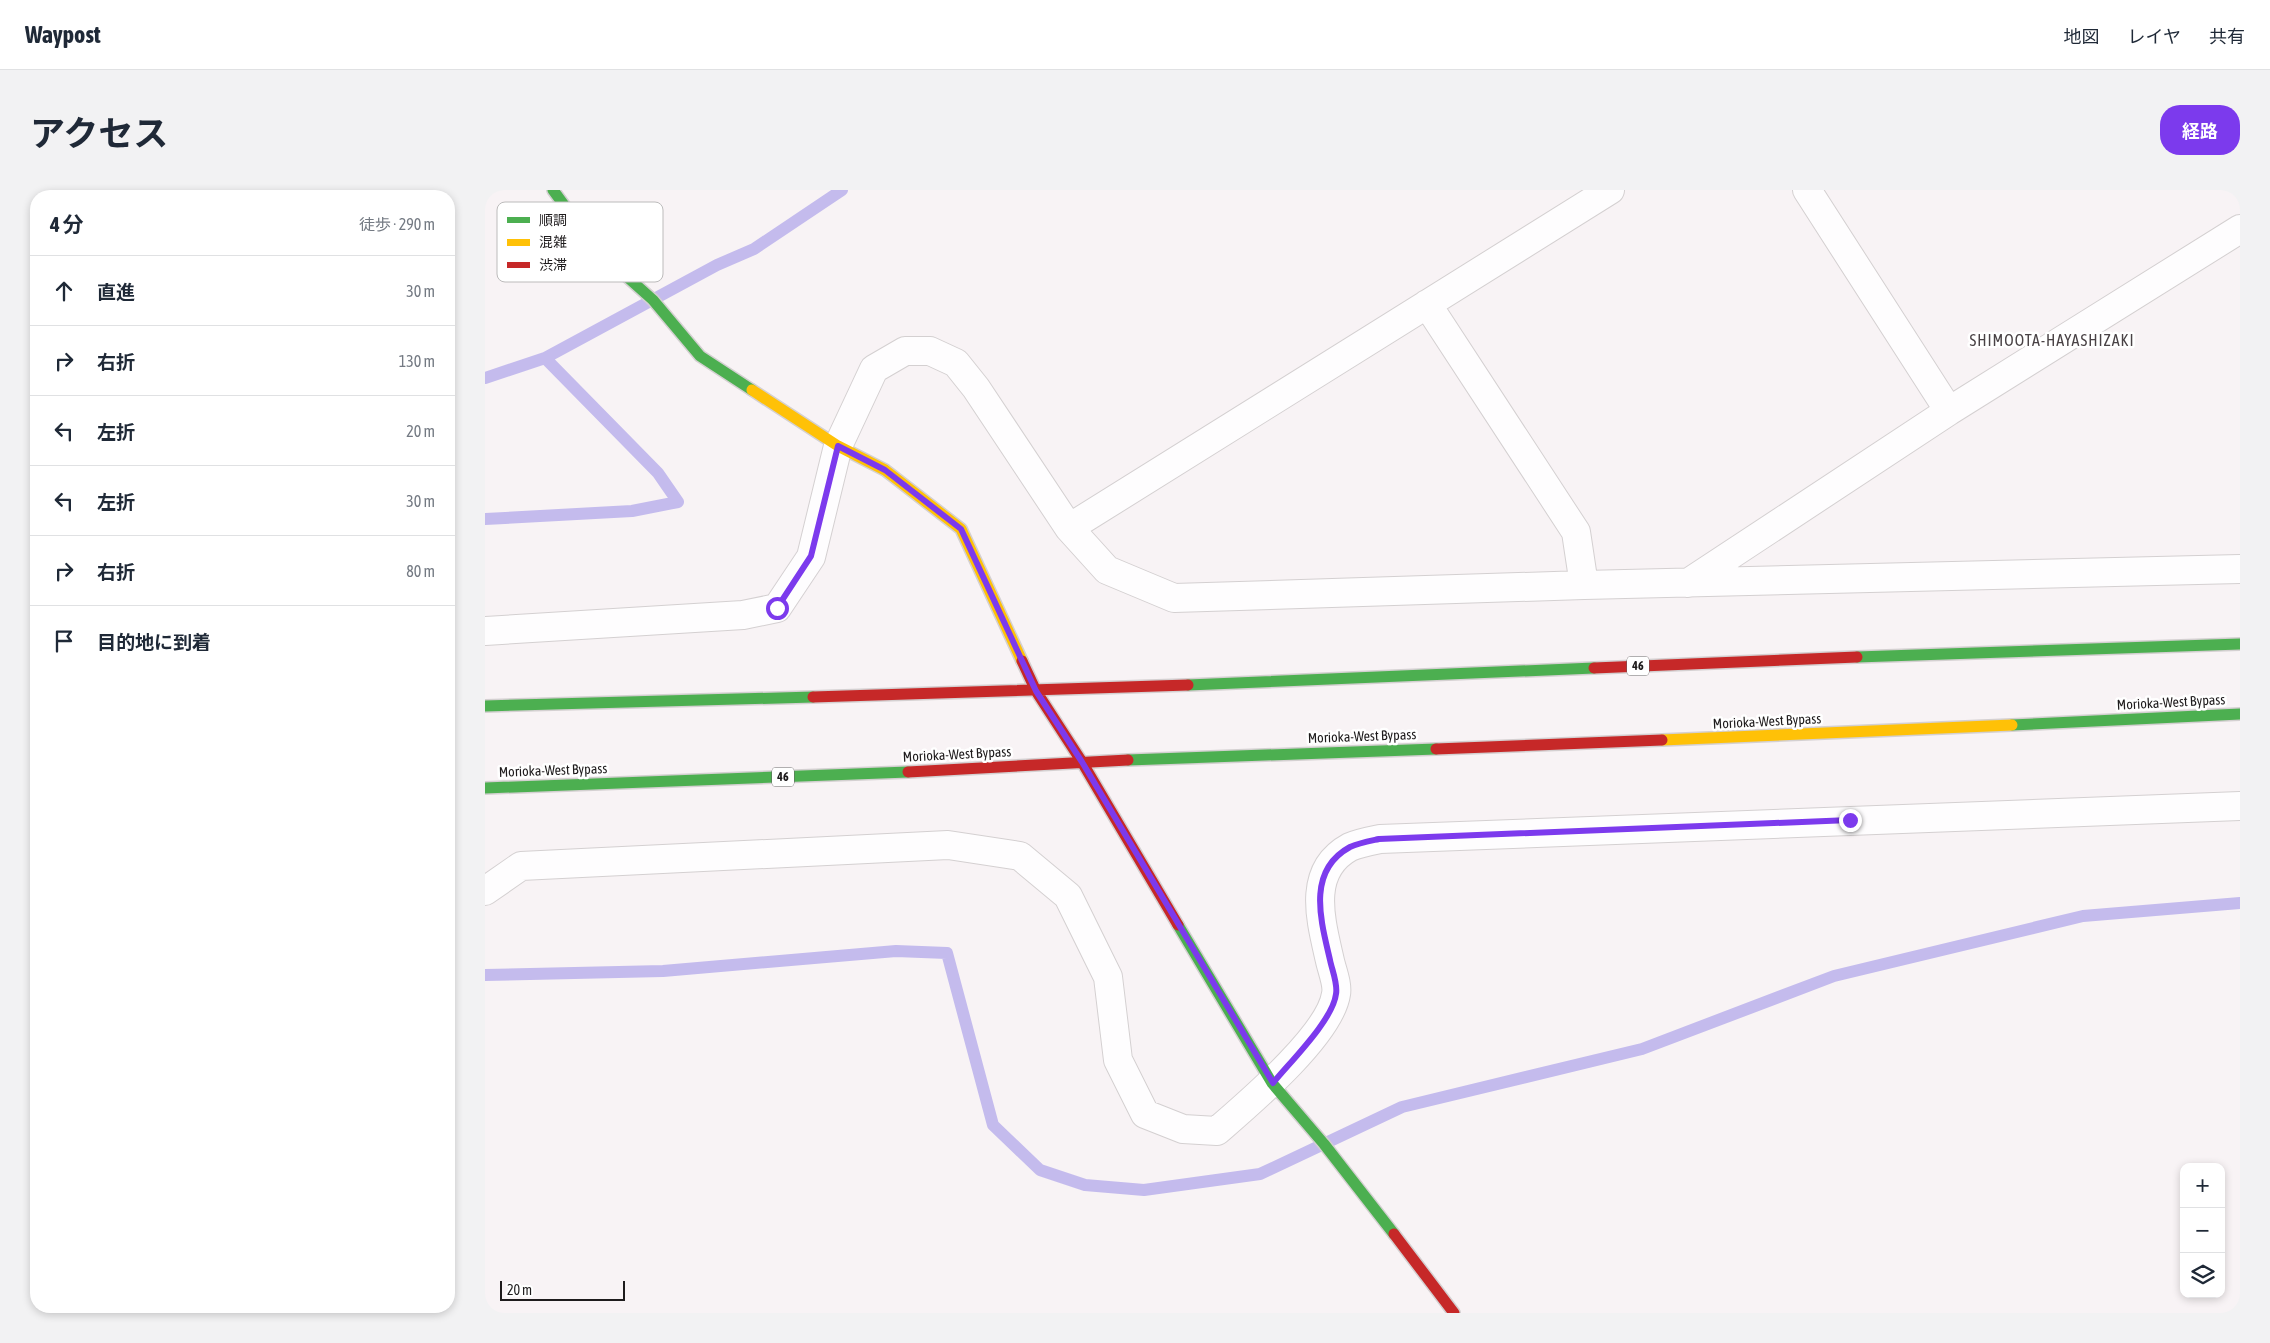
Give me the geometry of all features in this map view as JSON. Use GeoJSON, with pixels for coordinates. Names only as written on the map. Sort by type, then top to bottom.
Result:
{"type":"FeatureCollection","features":[{"type":"Feature","properties":{"kind":"main road"},"geometry":{"type":"LineString","coordinates":[[553,190],[562,202]]}},
{"type":"Feature","properties":{"kind":"main road"},"geometry":{"type":"LineString","coordinates":[[633,282],[653,300],[700,356],[838,446],[885,470],[961,529],[1036,691],[1082,762],[1273,1083],[1324,1144],[1454,1313]]}},
{"type":"Feature","properties":{"kind":"main road","name":"46"},"geometry":{"type":"LineString","coordinates":[[485,706],[1036,691],[1990,652],[2240,644]]}},
{"type":"Feature","properties":{"kind":"main road","name":"Morioka-West Bypass"},"geometry":{"type":"LineString","coordinates":[[485,788],[856,775],[1082,762],[1747,737],[2240,714]]}},
{"type":"Feature","properties":{"kind":"street"},"geometry":{"type":"LineString","coordinates":[[1069,528],[1610,190]]}},
{"type":"Feature","properties":{"kind":"street"},"geometry":{"type":"LineString","coordinates":[[1807,190],[1949,411]]}},
{"type":"Feature","properties":{"kind":"street"},"geometry":{"type":"LineString","coordinates":[[1688,583],[1949,411],[2240,229]]}},
{"type":"Feature","properties":{"kind":"street"},"geometry":{"type":"LineString","coordinates":[[1427,304],[1576,532],[1584,585]]}},
{"type":"Feature","properties":{"kind":"street"},"geometry":{"type":"LineString","coordinates":[[485,631],[743,615],[777,608],[811,556],[838,446],[874,369],[905,351],[930,351],[956,363],[976,388],[1069,528],[1107,570],[1174,598],[1584,585],[2240,569]]}},
{"type":"Feature","properties":{"kind":"street"},"geometry":{"type":"LineString","coordinates":[[485,891],[521,866],[948,845],[1020,856],[1068,896],[1072,904],[1107,977],[1118,1060],[1145,1114],[1183,1129],[1217,1131],[1273,1083],[1328,1015],[1337,993],[1323,930],[1319,893],[1323,875],[1337,856],[1351,847],[1379,839],[2240,806]]}},
{"type":"Feature","properties":{"kind":"waterway"},"geometry":{"type":"LineString","coordinates":[[485,378],[545,358],[717,265],[754,249],[842,190]]}},
{"type":"Feature","properties":{"kind":"waterway"},"geometry":{"type":"LineString","coordinates":[[485,519],[632,511],[678,502],[658,473],[545,358]]}},
{"type":"Feature","properties":{"kind":"waterway"},"geometry":{"type":"LineString","coordinates":[[485,975],[663,971],[896,951],[947,953],[993,1125],[1040,1170],[1085,1185],[1144,1190],[1260,1174],[1402,1107],[1642,1049],[1834,976],[2083,916],[2240,903]]}},
{"type":"Feature","properties":{"kind":"traffic: fast"},"geometry":{"type":"LineString","coordinates":[[553,190],[562,202]]}},
{"type":"Feature","properties":{"kind":"traffic: fast"},"geometry":{"type":"LineString","coordinates":[[633,282],[653,300],[700,356],[752,390]]}},
{"type":"Feature","properties":{"kind":"traffic: fast"},"geometry":{"type":"LineString","coordinates":[[1857,657],[2240,644]]}},
{"type":"Feature","properties":{"kind":"traffic: fast"},"geometry":{"type":"LineString","coordinates":[[1188,685],[1594,668]]}},
{"type":"Feature","properties":{"kind":"traffic: fast"},"geometry":{"type":"LineString","coordinates":[[485,706],[813,697]]}},
{"type":"Feature","properties":{"kind":"traffic: fast"},"geometry":{"type":"LineString","coordinates":[[2012,725],[2240,714]]}},
{"type":"Feature","properties":{"kind":"traffic: fast"},"geometry":{"type":"LineString","coordinates":[[1128,760],[1436,749]]}},
{"type":"Feature","properties":{"kind":"traffic: fast"},"geometry":{"type":"LineString","coordinates":[[485,788],[908,772]]}},
{"type":"Feature","properties":{"kind":"traffic: fast"},"geometry":{"type":"LineString","coordinates":[[1178,925],[1272,1083],[1324,1144],[1394,1234]]}},
{"type":"Feature","properties":{"kind":"traffic: slow"},"geometry":{"type":"LineString","coordinates":[[752,390],[838,446],[885,470],[961,529],[1022,661]]}},
{"type":"Feature","properties":{"kind":"traffic: slow"},"geometry":{"type":"LineString","coordinates":[[1662,740],[2012,725]]}},
{"type":"Feature","properties":{"kind":"traffic: jam"},"geometry":{"type":"LineString","coordinates":[[1594,668],[1857,657]]}},
{"type":"Feature","properties":{"kind":"traffic: jam"},"geometry":{"type":"LineString","coordinates":[[1022,661],[1036,691],[1082,762],[1178,925]]}},
{"type":"Feature","properties":{"kind":"traffic: jam"},"geometry":{"type":"LineString","coordinates":[[813,697],[1188,685]]}},
{"type":"Feature","properties":{"kind":"traffic: jam"},"geometry":{"type":"LineString","coordinates":[[1436,749],[1662,740]]}},
{"type":"Feature","properties":{"kind":"traffic: jam"},"geometry":{"type":"LineString","coordinates":[[908,772],[1128,760]]}},
{"type":"Feature","properties":{"kind":"traffic: jam"},"geometry":{"type":"LineString","coordinates":[[1394,1234],[1454,1313]]}},
{"type":"Feature","properties":{"kind":"district","name":"SHIMOOTA-HAYASHIZAKI"},"geometry":{"type":"Point","coordinates":[2052,340]}},
{"type":"Feature","properties":{"kind":"route"},"geometry":{"type":"LineString","coordinates":[[777,608],[811,556],[838,446],[885,470],[961,529],[1036,691],[1082,762],[1273,1083],[1328,1015],[1337,993],[1323,930],[1319,893],[1323,875],[1337,856],[1351,847],[1379,839],[1850,820]]}}]}
